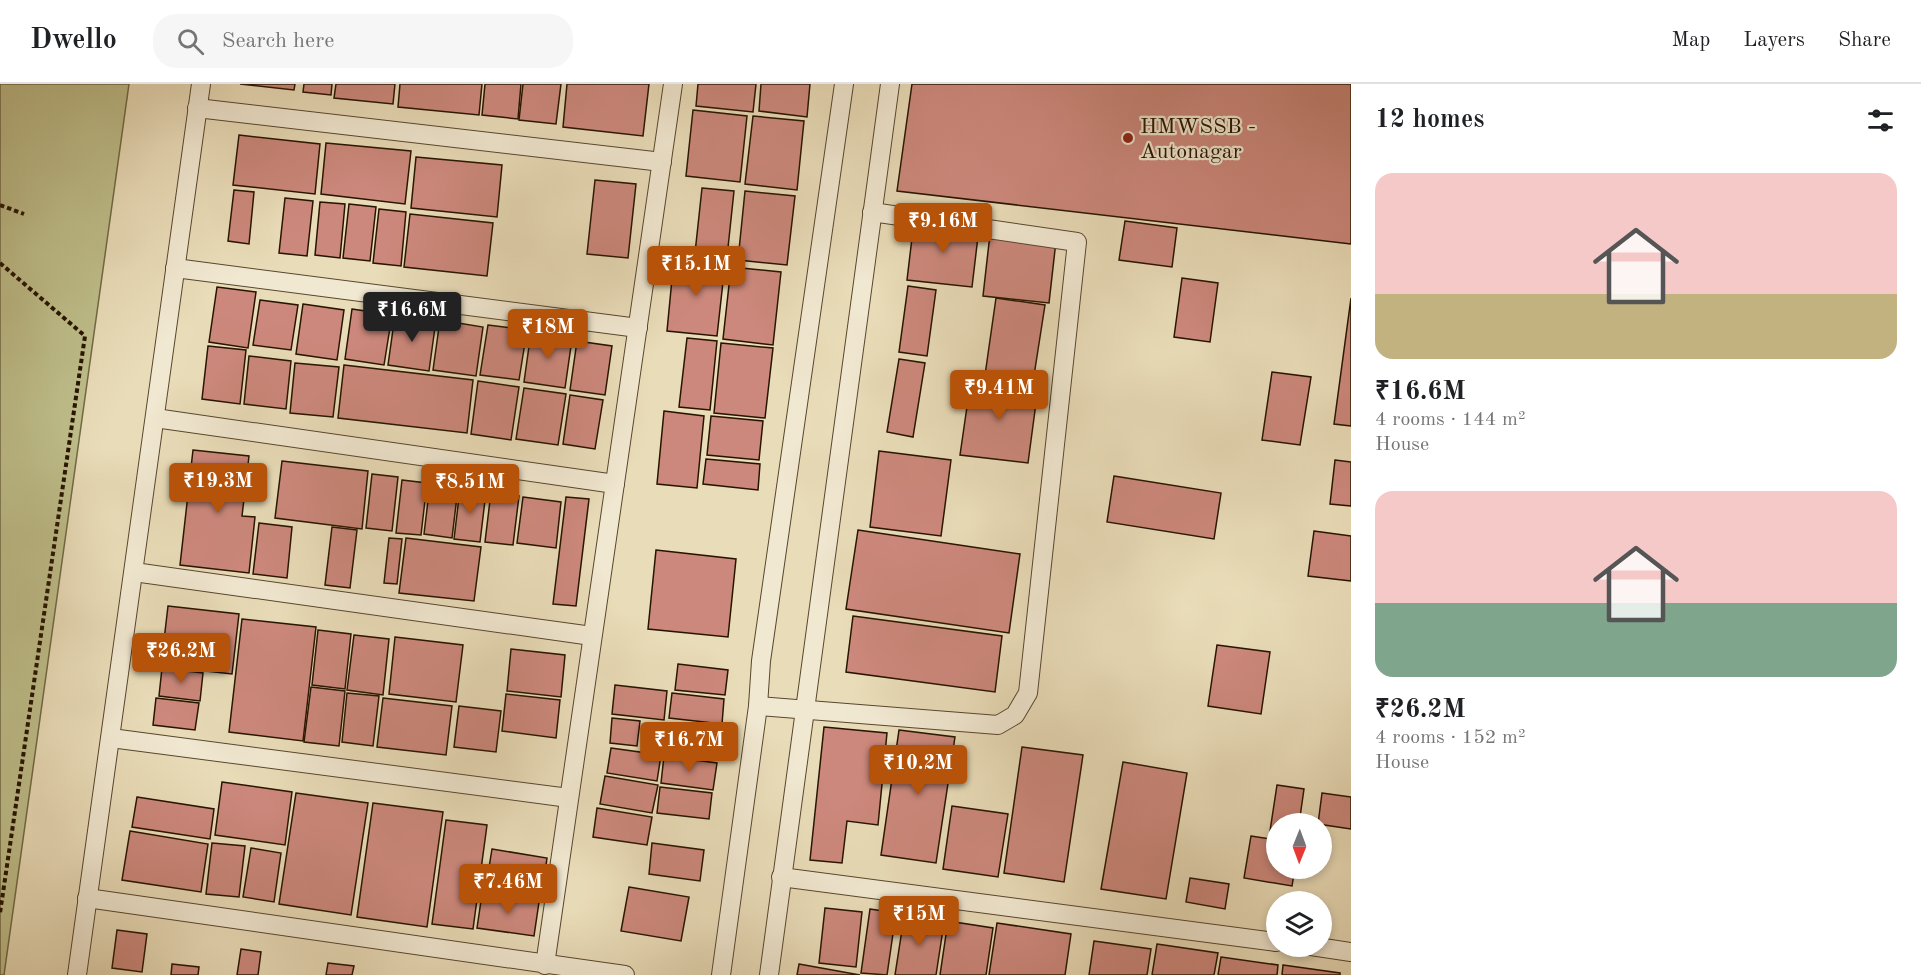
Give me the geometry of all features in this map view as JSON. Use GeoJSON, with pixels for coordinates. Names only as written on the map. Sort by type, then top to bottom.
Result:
{"type":"FeatureCollection","features":[{"type":"Feature","properties":{"kind":"street"},"geometry":{"type":"LineString","coordinates":[[77,975],[201,84]]}},
{"type":"Feature","properties":{"kind":"street"},"geometry":{"type":"LineString","coordinates":[[545,965],[673,84]]}},
{"type":"Feature","properties":{"kind":"street"},"geometry":{"type":"LineString","coordinates":[[721,975],[758,706],[761,661],[844,84]]}},
{"type":"Feature","properties":{"kind":"street"},"geometry":{"type":"LineString","coordinates":[[769,975],[890,84]]}},
{"type":"Feature","properties":{"kind":"street"},"geometry":{"type":"LineString","coordinates":[[197,108],[662,162]]}},
{"type":"Feature","properties":{"kind":"street"},"geometry":{"type":"LineString","coordinates":[[758,706],[998,725],[1015,716],[1028,693],[1077,242],[872,212]]}},
{"type":"Feature","properties":{"kind":"street"},"geometry":{"type":"LineString","coordinates":[[176,268],[638,328]]}},
{"type":"Feature","properties":{"kind":"street"},"geometry":{"type":"LineString","coordinates":[[155,417],[615,484]]}},
{"type":"Feature","properties":{"kind":"street"},"geometry":{"type":"LineString","coordinates":[[134,572],[592,636]]}},
{"type":"Feature","properties":{"kind":"street"},"geometry":{"type":"LineString","coordinates":[[111,738],[569,798]]}},
{"type":"Feature","properties":{"kind":"street"},"geometry":{"type":"LineString","coordinates":[[781,877],[1266,941]]}},
{"type":"Feature","properties":{"kind":"street"},"geometry":{"type":"LineString","coordinates":[[87,898],[625,975]]}},
{"type":"Feature","properties":{"kind":"street"},"geometry":{"type":"LineString","coordinates":[[1332,949],[1351,952]]}},
{"type":"Feature","properties":{"kind":"path"},"geometry":{"type":"LineString","coordinates":[[0,205],[24,214]]}},
{"type":"Feature","properties":{"kind":"path"},"geometry":{"type":"LineString","coordinates":[[0,263],[85,336],[0,913]]}},
{"type":"Feature","properties":{"kind":"green space"},"geometry":{"type":"Polygon","coordinates":[[[0,84],[129,84],[4,975],[0,975],[0,84]]]}},
{"type":"Feature","properties":{"kind":"building"},"geometry":{"type":"Polygon","coordinates":[[[240,84],[295,84],[294,90],[240,84]]]}},
{"type":"Feature","properties":{"kind":"building"},"geometry":{"type":"Polygon","coordinates":[[[304,84],[332,84],[331,95],[303,92],[304,84]]]}},
{"type":"Feature","properties":{"kind":"building"},"geometry":{"type":"Polygon","coordinates":[[[336,84],[395,84],[393,104],[334,98],[336,84]]]}},
{"type":"Feature","properties":{"kind":"building"},"geometry":{"type":"Polygon","coordinates":[[[400,84],[482,84],[479,115],[398,107],[400,84]]]}},
{"type":"Feature","properties":{"kind":"building"},"geometry":{"type":"Polygon","coordinates":[[[485,84],[521,84],[518,119],[482,115],[485,84]]]}},
{"type":"Feature","properties":{"kind":"building"},"geometry":{"type":"Polygon","coordinates":[[[523,84],[561,84],[556,124],[519,120],[523,84]]]}},
{"type":"Feature","properties":{"kind":"building"},"geometry":{"type":"Polygon","coordinates":[[[567,84],[649,84],[643,136],[563,127],[567,84]]]}},
{"type":"Feature","properties":{"kind":"building"},"geometry":{"type":"Polygon","coordinates":[[[698,84],[756,84],[753,112],[696,106],[698,84]]]}},
{"type":"Feature","properties":{"kind":"building"},"geometry":{"type":"Polygon","coordinates":[[[761,84],[810,84],[807,117],[759,111],[761,84]]]}},
{"type":"Feature","properties":{"kind":"building","name":"HMWSSB - Autonagar"},"geometry":{"type":"Polygon","coordinates":[[[912,84],[1351,84],[1351,244],[897,191],[912,84]]]}},
{"type":"Feature","properties":{"kind":"building"},"geometry":{"type":"Polygon","coordinates":[[[693,110],[747,116],[740,182],[686,176],[693,110]]]}},
{"type":"Feature","properties":{"kind":"building"},"geometry":{"type":"Polygon","coordinates":[[[753,116],[804,121],[797,190],[745,184],[753,116]]]}},
{"type":"Feature","properties":{"kind":"building"},"geometry":{"type":"Polygon","coordinates":[[[239,135],[320,144],[315,194],[233,185],[239,135]]]}},
{"type":"Feature","properties":{"kind":"building"},"geometry":{"type":"Polygon","coordinates":[[[326,143],[411,151],[405,204],[321,194],[326,143]]]}},
{"type":"Feature","properties":{"kind":"building"},"geometry":{"type":"Polygon","coordinates":[[[416,157],[502,165],[497,217],[411,208],[416,157]]]}},
{"type":"Feature","properties":{"kind":"building"},"geometry":{"type":"Polygon","coordinates":[[[595,180],[636,184],[628,258],[587,254],[595,180]]]}},
{"type":"Feature","properties":{"kind":"building"},"geometry":{"type":"Polygon","coordinates":[[[702,188],[734,191],[727,257],[695,253],[702,188]]]}},
{"type":"Feature","properties":{"kind":"building"},"geometry":{"type":"Polygon","coordinates":[[[234,190],[254,192],[249,244],[228,241],[234,190]]]}},
{"type":"Feature","properties":{"kind":"building"},"geometry":{"type":"Polygon","coordinates":[[[745,191],[795,196],[787,265],[738,260],[745,191]]]}},
{"type":"Feature","properties":{"kind":"building"},"geometry":{"type":"Polygon","coordinates":[[[285,198],[313,201],[307,256],[279,253],[285,198]]]}},
{"type":"Feature","properties":{"kind":"building"},"geometry":{"type":"Polygon","coordinates":[[[320,202],[345,204],[340,258],[315,255],[320,202]]]}},
{"type":"Feature","properties":{"kind":"building"},"geometry":{"type":"Polygon","coordinates":[[[349,204],[376,207],[370,261],[343,258],[349,204]]]}},
{"type":"Feature","properties":{"kind":"building"},"geometry":{"type":"Polygon","coordinates":[[[379,209],[406,212],[401,266],[373,263],[379,209]]]}},
{"type":"Feature","properties":{"kind":"building"},"geometry":{"type":"Polygon","coordinates":[[[410,214],[493,223],[487,276],[404,267],[410,214]]]}},
{"type":"Feature","properties":{"kind":"building"},"geometry":{"type":"Polygon","coordinates":[[[914,221],[979,228],[972,287],[907,280],[914,221]]]}},
{"type":"Feature","properties":{"kind":"building"},"geometry":{"type":"Polygon","coordinates":[[[1125,221],[1177,228],[1172,267],[1119,260],[1125,221]]]}},
{"type":"Feature","properties":{"kind":"building"},"geometry":{"type":"Polygon","coordinates":[[[990,234],[1056,241],[1049,303],[983,296],[990,234]]]}},
{"type":"Feature","properties":{"kind":"building"},"geometry":{"type":"Polygon","coordinates":[[[674,258],[725,264],[717,336],[667,331],[674,258]]]}},
{"type":"Feature","properties":{"kind":"building"},"geometry":{"type":"Polygon","coordinates":[[[731,267],[781,272],[773,345],[723,339],[731,267]]]}},
{"type":"Feature","properties":{"kind":"building"},"geometry":{"type":"Polygon","coordinates":[[[1182,278],[1218,283],[1210,342],[1174,337],[1182,278]]]}},
{"type":"Feature","properties":{"kind":"building"},"geometry":{"type":"Polygon","coordinates":[[[908,286],[936,290],[927,356],[899,352],[908,286]]]}},
{"type":"Feature","properties":{"kind":"building"},"geometry":{"type":"Polygon","coordinates":[[[217,287],[256,292],[248,348],[209,342],[217,287]]]}},
{"type":"Feature","properties":{"kind":"building"},"geometry":{"type":"Polygon","coordinates":[[[996,298],[1045,305],[1033,382],[985,375],[996,298]]]}},
{"type":"Feature","properties":{"kind":"building"},"geometry":{"type":"Polygon","coordinates":[[[1351,298],[1351,426],[1334,424],[1351,298]]]}},
{"type":"Feature","properties":{"kind":"building"},"geometry":{"type":"Polygon","coordinates":[[[260,300],[298,305],[291,350],[253,345],[260,300]]]}},
{"type":"Feature","properties":{"kind":"building"},"geometry":{"type":"Polygon","coordinates":[[[303,304],[344,310],[337,360],[296,354],[303,304]]]}},
{"type":"Feature","properties":{"kind":"building"},"geometry":{"type":"Polygon","coordinates":[[[352,309],[392,315],[384,365],[345,359],[352,309]]]}},
{"type":"Feature","properties":{"kind":"building"},"geometry":{"type":"Polygon","coordinates":[[[395,315],[436,320],[429,371],[388,365],[395,315]]]}},
{"type":"Feature","properties":{"kind":"building"},"geometry":{"type":"Polygon","coordinates":[[[440,320],[483,327],[476,376],[433,370],[440,320]]]}},
{"type":"Feature","properties":{"kind":"building"},"geometry":{"type":"Polygon","coordinates":[[[488,325],[527,330],[519,380],[480,375],[488,325]]]}},
{"type":"Feature","properties":{"kind":"building"},"geometry":{"type":"Polygon","coordinates":[[[531,332],[572,339],[565,388],[524,382],[531,332]]]}},
{"type":"Feature","properties":{"kind":"building"},"geometry":{"type":"Polygon","coordinates":[[[687,338],[717,341],[710,410],[679,407],[687,338]]]}},
{"type":"Feature","properties":{"kind":"building"},"geometry":{"type":"Polygon","coordinates":[[[577,341],[612,346],[605,395],[570,390],[577,341]]]}},
{"type":"Feature","properties":{"kind":"building"},"geometry":{"type":"Polygon","coordinates":[[[721,343],[773,348],[765,418],[714,413],[721,343]]]}},
{"type":"Feature","properties":{"kind":"building"},"geometry":{"type":"Polygon","coordinates":[[[208,346],[246,350],[240,404],[202,399],[208,346]]]}},
{"type":"Feature","properties":{"kind":"building"},"geometry":{"type":"Polygon","coordinates":[[[249,356],[291,361],[286,409],[244,404],[249,356]]]}},
{"type":"Feature","properties":{"kind":"building"},"geometry":{"type":"Polygon","coordinates":[[[899,359],[925,363],[913,437],[887,432],[899,359]]]}},
{"type":"Feature","properties":{"kind":"building"},"geometry":{"type":"Polygon","coordinates":[[[295,363],[339,367],[333,417],[290,413],[295,363]]]}},
{"type":"Feature","properties":{"kind":"building"},"geometry":{"type":"Polygon","coordinates":[[[344,365],[473,380],[467,433],[338,418],[344,365]]]}},
{"type":"Feature","properties":{"kind":"building"},"geometry":{"type":"Polygon","coordinates":[[[1272,372],[1311,377],[1300,445],[1262,440],[1272,372]]]}},
{"type":"Feature","properties":{"kind":"building"},"geometry":{"type":"Polygon","coordinates":[[[971,379],[1038,388],[1028,463],[960,455],[971,379]]]}},
{"type":"Feature","properties":{"kind":"building"},"geometry":{"type":"Polygon","coordinates":[[[478,381],[519,387],[511,440],[471,434],[478,381]]]}},
{"type":"Feature","properties":{"kind":"building"},"geometry":{"type":"Polygon","coordinates":[[[524,388],[566,394],[558,445],[516,439],[524,388]]]}},
{"type":"Feature","properties":{"kind":"building"},"geometry":{"type":"Polygon","coordinates":[[[570,395],[603,400],[595,449],[563,444],[570,395]]]}},
{"type":"Feature","properties":{"kind":"building"},"geometry":{"type":"Polygon","coordinates":[[[664,411],[704,416],[697,488],[657,484],[664,411]]]}},
{"type":"Feature","properties":{"kind":"building"},"geometry":{"type":"Polygon","coordinates":[[[711,416],[763,421],[759,460],[707,455],[711,416]]]}},
{"type":"Feature","properties":{"kind":"building"},"geometry":{"type":"Polygon","coordinates":[[[193,450],[249,456],[242,516],[255,517],[249,573],[180,565],[193,450]]]}},
{"type":"Feature","properties":{"kind":"building"},"geometry":{"type":"Polygon","coordinates":[[[879,451],[951,460],[941,536],[870,527],[879,451]]]}},
{"type":"Feature","properties":{"kind":"building"},"geometry":{"type":"Polygon","coordinates":[[[706,459],[760,464],[758,490],[703,484],[706,459]]]}},
{"type":"Feature","properties":{"kind":"building"},"geometry":{"type":"Polygon","coordinates":[[[1335,460],[1351,462],[1351,506],[1330,504],[1335,460]]]}},
{"type":"Feature","properties":{"kind":"building"},"geometry":{"type":"Polygon","coordinates":[[[282,461],[368,471],[362,529],[275,518],[282,461]]]}},
{"type":"Feature","properties":{"kind":"building"},"geometry":{"type":"Polygon","coordinates":[[[372,474],[398,477],[392,531],[366,528],[372,474]]]}},
{"type":"Feature","properties":{"kind":"building"},"geometry":{"type":"Polygon","coordinates":[[[1114,476],[1221,493],[1214,539],[1107,522],[1114,476]]]}},
{"type":"Feature","properties":{"kind":"building"},"geometry":{"type":"Polygon","coordinates":[[[402,480],[427,483],[421,535],[396,533],[402,480]]]}},
{"type":"Feature","properties":{"kind":"building"},"geometry":{"type":"Polygon","coordinates":[[[430,484],[458,488],[452,538],[424,534],[430,484]]]}},
{"type":"Feature","properties":{"kind":"building"},"geometry":{"type":"Polygon","coordinates":[[[460,489],[486,492],[480,542],[454,539],[460,489]]]}},
{"type":"Feature","properties":{"kind":"building"},"geometry":{"type":"Polygon","coordinates":[[[491,492],[519,496],[513,545],[485,542],[491,492]]]}},
{"type":"Feature","properties":{"kind":"building"},"geometry":{"type":"Polygon","coordinates":[[[523,497],[561,502],[556,548],[517,543],[523,497]]]}},
{"type":"Feature","properties":{"kind":"building"},"geometry":{"type":"Polygon","coordinates":[[[566,497],[589,499],[576,606],[553,604],[566,497]]]}},
{"type":"Feature","properties":{"kind":"building"},"geometry":{"type":"Polygon","coordinates":[[[259,523],[292,527],[287,578],[253,574],[259,523]]]}},
{"type":"Feature","properties":{"kind":"building"},"geometry":{"type":"Polygon","coordinates":[[[332,527],[357,530],[350,588],[325,585],[332,527]]]}},
{"type":"Feature","properties":{"kind":"building"},"geometry":{"type":"Polygon","coordinates":[[[858,530],[1020,554],[1009,633],[846,609],[858,530]]]}},
{"type":"Feature","properties":{"kind":"building"},"geometry":{"type":"Polygon","coordinates":[[[1314,531],[1351,536],[1351,581],[1308,576],[1314,531]]]}},
{"type":"Feature","properties":{"kind":"building"},"geometry":{"type":"Polygon","coordinates":[[[389,538],[402,539],[397,584],[384,583],[389,538]]]}},
{"type":"Feature","properties":{"kind":"building"},"geometry":{"type":"Polygon","coordinates":[[[406,538],[481,547],[474,601],[399,593],[406,538]]]}},
{"type":"Feature","properties":{"kind":"building"},"geometry":{"type":"Polygon","coordinates":[[[656,550],[736,559],[728,637],[648,629],[656,550]]]}},
{"type":"Feature","properties":{"kind":"building"},"geometry":{"type":"Polygon","coordinates":[[[168,606],[239,614],[232,674],[161,666],[168,606]]]}},
{"type":"Feature","properties":{"kind":"building"},"geometry":{"type":"Polygon","coordinates":[[[853,616],[1002,636],[995,692],[846,672],[853,616]]]}},
{"type":"Feature","properties":{"kind":"building"},"geometry":{"type":"Polygon","coordinates":[[[242,619],[316,627],[303,741],[229,732],[242,619]]]}},
{"type":"Feature","properties":{"kind":"building"},"geometry":{"type":"Polygon","coordinates":[[[318,630],[351,634],[345,689],[312,685],[318,630]]]}},
{"type":"Feature","properties":{"kind":"building"},"geometry":{"type":"Polygon","coordinates":[[[354,635],[389,639],[383,695],[347,690],[354,635]]]}},
{"type":"Feature","properties":{"kind":"building"},"geometry":{"type":"Polygon","coordinates":[[[395,637],[463,645],[456,702],[389,694],[395,637]]]}},
{"type":"Feature","properties":{"kind":"building"},"geometry":{"type":"Polygon","coordinates":[[[1217,645],[1270,652],[1261,714],[1208,706],[1217,645]]]}},
{"type":"Feature","properties":{"kind":"building"},"geometry":{"type":"Polygon","coordinates":[[[511,649],[565,655],[561,697],[507,691],[511,649]]]}},
{"type":"Feature","properties":{"kind":"building"},"geometry":{"type":"Polygon","coordinates":[[[678,664],[728,670],[725,695],[675,690],[678,664]]]}},
{"type":"Feature","properties":{"kind":"building"},"geometry":{"type":"Polygon","coordinates":[[[162,668],[203,673],[200,701],[159,696],[162,668]]]}},
{"type":"Feature","properties":{"kind":"building"},"geometry":{"type":"Polygon","coordinates":[[[615,685],[667,691],[664,720],[612,714],[615,685]]]}},
{"type":"Feature","properties":{"kind":"building"},"geometry":{"type":"Polygon","coordinates":[[[311,687],[345,691],[339,746],[304,742],[311,687]]]}},
{"type":"Feature","properties":{"kind":"building"},"geometry":{"type":"Polygon","coordinates":[[[347,693],[379,696],[373,746],[342,742],[347,693]]]}},
{"type":"Feature","properties":{"kind":"building"},"geometry":{"type":"Polygon","coordinates":[[[672,693],[724,699],[722,724],[669,718],[672,693]]]}},
{"type":"Feature","properties":{"kind":"building"},"geometry":{"type":"Polygon","coordinates":[[[506,694],[560,700],[556,738],[502,731],[506,694]]]}},
{"type":"Feature","properties":{"kind":"building"},"geometry":{"type":"Polygon","coordinates":[[[156,698],[199,703],[195,730],[153,725],[156,698]]]}},
{"type":"Feature","properties":{"kind":"building"},"geometry":{"type":"Polygon","coordinates":[[[383,698],[452,706],[446,755],[377,747],[383,698]]]}},
{"type":"Feature","properties":{"kind":"building"},"geometry":{"type":"Polygon","coordinates":[[[459,706],[501,711],[496,752],[454,747],[459,706]]]}},
{"type":"Feature","properties":{"kind":"building"},"geometry":{"type":"Polygon","coordinates":[[[612,718],[640,721],[637,746],[610,743],[612,718]]]}},
{"type":"Feature","properties":{"kind":"building"},"geometry":{"type":"Polygon","coordinates":[[[824,727],[887,733],[878,825],[847,821],[842,863],[810,860],[824,727]]]}},
{"type":"Feature","properties":{"kind":"building"},"geometry":{"type":"Polygon","coordinates":[[[899,730],[955,737],[936,863],[881,855],[899,730]]]}},
{"type":"Feature","properties":{"kind":"building"},"geometry":{"type":"Polygon","coordinates":[[[1022,747],[1083,755],[1064,882],[1004,873],[1022,747]]]}},
{"type":"Feature","properties":{"kind":"building"},"geometry":{"type":"Polygon","coordinates":[[[611,748],[661,755],[657,781],[607,773],[611,748]]]}},
{"type":"Feature","properties":{"kind":"building"},"geometry":{"type":"Polygon","coordinates":[[[664,756],[717,763],[713,790],[661,783],[664,756]]]}},
{"type":"Feature","properties":{"kind":"building"},"geometry":{"type":"Polygon","coordinates":[[[1123,762],[1187,773],[1166,899],[1101,889],[1123,762]]]}},
{"type":"Feature","properties":{"kind":"building"},"geometry":{"type":"Polygon","coordinates":[[[605,776],[658,785],[652,813],[600,804],[605,776]]]}},
{"type":"Feature","properties":{"kind":"building"},"geometry":{"type":"Polygon","coordinates":[[[222,782],[292,792],[285,845],[215,835],[222,782]]]}},
{"type":"Feature","properties":{"kind":"building"},"geometry":{"type":"Polygon","coordinates":[[[1277,785],[1304,789],[1301,813],[1273,813],[1277,785]]]}},
{"type":"Feature","properties":{"kind":"building"},"geometry":{"type":"Polygon","coordinates":[[[660,787],[712,793],[709,819],[657,813],[660,787]]]}},
{"type":"Feature","properties":{"kind":"building"},"geometry":{"type":"Polygon","coordinates":[[[296,793],[368,803],[351,915],[279,904],[296,793]]]}},
{"type":"Feature","properties":{"kind":"building"},"geometry":{"type":"Polygon","coordinates":[[[1322,793],[1351,797],[1351,829],[1332,826],[1332,813],[1319,813],[1322,793]]]}},
{"type":"Feature","properties":{"kind":"building"},"geometry":{"type":"Polygon","coordinates":[[[137,797],[214,809],[210,839],[132,827],[137,797]]]}},
{"type":"Feature","properties":{"kind":"building"},"geometry":{"type":"Polygon","coordinates":[[[373,803],[443,812],[427,927],[357,917],[373,803]]]}},
{"type":"Feature","properties":{"kind":"building"},"geometry":{"type":"Polygon","coordinates":[[[952,806],[1008,814],[998,877],[943,869],[952,806]]]}},
{"type":"Feature","properties":{"kind":"building"},"geometry":{"type":"Polygon","coordinates":[[[597,808],[652,817],[647,845],[593,837],[597,808]]]}},
{"type":"Feature","properties":{"kind":"building"},"geometry":{"type":"Polygon","coordinates":[[[446,820],[487,825],[473,929],[432,924],[446,820]]]}},
{"type":"Feature","properties":{"kind":"building"},"geometry":{"type":"Polygon","coordinates":[[[130,831],[208,844],[201,892],[122,880],[130,831]]]}},
{"type":"Feature","properties":{"kind":"building"},"geometry":{"type":"Polygon","coordinates":[[[1251,836],[1266,838],[1266,879],[1293,879],[1292,886],[1244,878],[1251,836]]]}},
{"type":"Feature","properties":{"kind":"building"},"geometry":{"type":"Polygon","coordinates":[[[212,843],[245,846],[239,897],[206,894],[212,843]]]}},
{"type":"Feature","properties":{"kind":"building"},"geometry":{"type":"Polygon","coordinates":[[[652,843],[704,850],[700,881],[649,874],[652,843]]]}},
{"type":"Feature","properties":{"kind":"building"},"geometry":{"type":"Polygon","coordinates":[[[251,848],[281,853],[274,902],[243,897],[251,848]]]}},
{"type":"Feature","properties":{"kind":"building"},"geometry":{"type":"Polygon","coordinates":[[[492,849],[547,858],[542,894],[486,886],[492,849]]]}},
{"type":"Feature","properties":{"kind":"building"},"geometry":{"type":"Polygon","coordinates":[[[1190,878],[1229,884],[1225,909],[1186,902],[1190,878]]]}},
{"type":"Feature","properties":{"kind":"building"},"geometry":{"type":"Polygon","coordinates":[[[629,887],[689,897],[681,941],[621,931],[629,887]]]}},
{"type":"Feature","properties":{"kind":"building"},"geometry":{"type":"Polygon","coordinates":[[[482,894],[539,902],[534,936],[477,928],[482,894]]]}},
{"type":"Feature","properties":{"kind":"building"},"geometry":{"type":"Polygon","coordinates":[[[825,908],[862,912],[856,967],[819,963],[825,908]]]}},
{"type":"Feature","properties":{"kind":"building"},"geometry":{"type":"Polygon","coordinates":[[[870,909],[896,913],[887,975],[861,973],[870,909]]]}},
{"type":"Feature","properties":{"kind":"building"},"geometry":{"type":"Polygon","coordinates":[[[904,917],[944,923],[936,975],[895,975],[904,917]]]}},
{"type":"Feature","properties":{"kind":"building"},"geometry":{"type":"Polygon","coordinates":[[[948,921],[993,928],[986,975],[940,975],[948,921]]]}},
{"type":"Feature","properties":{"kind":"building"},"geometry":{"type":"Polygon","coordinates":[[[997,923],[1071,934],[1065,975],[989,975],[997,923]]]}},
{"type":"Feature","properties":{"kind":"building"},"geometry":{"type":"Polygon","coordinates":[[[117,930],[147,934],[142,972],[112,968],[117,930]]]}},
{"type":"Feature","properties":{"kind":"building"},"geometry":{"type":"Polygon","coordinates":[[[1094,941],[1151,949],[1147,975],[1089,975],[1094,941]]]}},
{"type":"Feature","properties":{"kind":"building"},"geometry":{"type":"Polygon","coordinates":[[[1157,944],[1218,953],[1214,975],[1152,975],[1157,944]]]}},
{"type":"Feature","properties":{"kind":"building"},"geometry":{"type":"Polygon","coordinates":[[[241,949],[261,952],[258,975],[237,975],[241,949]]]}},
{"type":"Feature","properties":{"kind":"building"},"geometry":{"type":"Polygon","coordinates":[[[1221,957],[1278,965],[1277,975],[1218,975],[1221,957]]]}},
{"type":"Feature","properties":{"kind":"building"},"geometry":{"type":"Polygon","coordinates":[[[328,963],[354,966],[352,975],[326,975],[328,963]]]}},
{"type":"Feature","properties":{"kind":"building"},"geometry":{"type":"Polygon","coordinates":[[[172,964],[199,967],[198,975],[171,975],[172,964]]]}},
{"type":"Feature","properties":{"kind":"building"},"geometry":{"type":"Polygon","coordinates":[[[799,964],[860,975],[797,975],[799,964]]]}},
{"type":"Feature","properties":{"kind":"building"},"geometry":{"type":"Polygon","coordinates":[[[1283,965],[1340,973],[1340,975],[1282,975],[1283,965]]]}},
{"type":"Feature","properties":{"kind":"place","name":"HMWSSB - Autonagar"},"geometry":{"type":"Point","coordinates":[1128,138]}}]}
